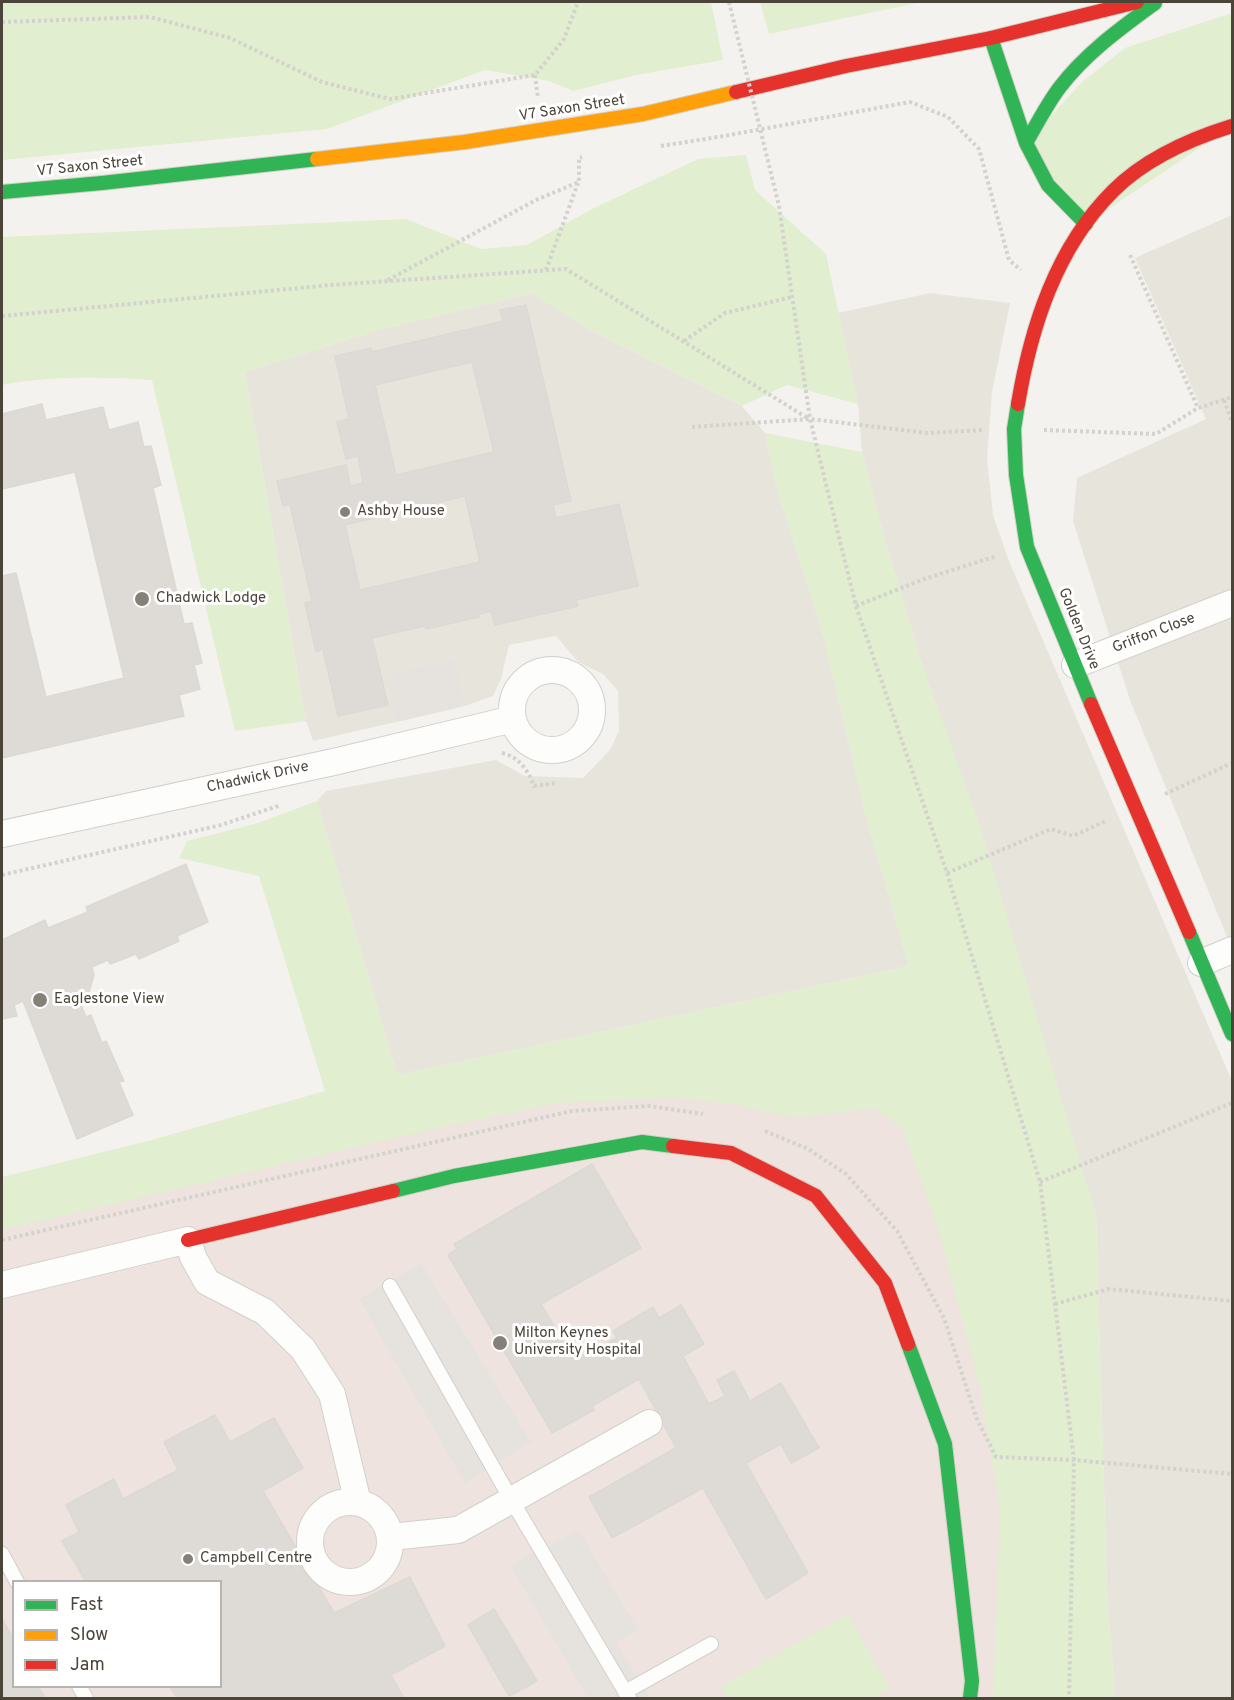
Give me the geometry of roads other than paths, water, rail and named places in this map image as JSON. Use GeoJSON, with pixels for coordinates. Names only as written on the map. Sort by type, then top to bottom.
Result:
{"type":"FeatureCollection","features":[{"type":"Feature","properties":{"kind":"street","name":"V7 Saxon Street"},"geometry":{"type":"LineString","coordinates":[[2,192],[442,145],[643,114],[846,66],[991,38],[1137,2]]}},
{"type":"Feature","properties":{"kind":"street"},"geometry":{"type":"LineString","coordinates":[[1026,143],[1059,88],[1082,62],[1114,33],[1157,2]]}},
{"type":"Feature","properties":{"kind":"street"},"geometry":{"type":"LineString","coordinates":[[1040,25],[1064,7]]}},
{"type":"Feature","properties":{"kind":"street"},"geometry":{"type":"LineString","coordinates":[[991,38],[1026,143],[1048,185],[1086,224]]}},
{"type":"Feature","properties":{"kind":"street","name":"Golden Drive"},"geometry":{"type":"LineString","coordinates":[[1233,126],[1197,137],[1142,168],[1113,191],[1086,224],[1047,292],[1026,358],[1014,429],[1016,475],[1027,547],[1201,963],[1233,1034]]}},
{"type":"Feature","properties":{"kind":"street","name":"Griffon Close"},"geometry":{"type":"LineString","coordinates":[[1075,665],[1233,603]]}},
{"type":"Feature","properties":{"kind":"street","name":"Chadwick Drive"},"geometry":{"type":"LineString","coordinates":[[2,834],[338,761],[513,719]]}},
{"type":"Feature","properties":{"kind":"street"},"geometry":{"type":"LineString","coordinates":[[1201,963],[1233,950]]}},
{"type":"Feature","properties":{"kind":"street"},"geometry":{"type":"LineString","coordinates":[[2,1285],[454,1176],[642,1142],[731,1153],[816,1196],[885,1284],[945,1444],[972,1681],[970,1698]]}},
{"type":"Feature","properties":{"kind":"street"},"geometry":{"type":"LineString","coordinates":[[188,1240],[193,1257],[207,1282],[265,1312],[303,1349],[332,1394],[358,1503]]}},
{"type":"Feature","properties":{"kind":"street"},"geometry":{"type":"LineString","coordinates":[[391,1537],[458,1530],[649,1423]]}},
{"type":"Feature","properties":{"kind":"street"},"geometry":{"type":"LineString","coordinates":[[339,1502],[358,1503],[378,1511],[391,1537],[387,1559],[380,1570],[362,1581],[348,1582],[329,1576],[319,1567],[311,1550],[310,1536],[314,1523],[323,1512],[339,1502]]}},
{"type":"Feature","properties":{"kind":"lane"},"geometry":{"type":"LineString","coordinates":[[390,1286],[512,1501],[627,1695],[711,1644]]}},
{"type":"Feature","properties":{"kind":"lane"},"geometry":{"type":"LineString","coordinates":[[2,1554],[16,1580]]}},
{"type":"Feature","properties":{"kind":"place","name":"Ashby House"},"geometry":{"type":"Point","coordinates":[345,512]}},
{"type":"Feature","properties":{"kind":"place","name":"Chadwick Lodge"},"geometry":{"type":"Point","coordinates":[142,599]}},
{"type":"Feature","properties":{"kind":"place","name":"Eaglestone View"},"geometry":{"type":"Point","coordinates":[40,1000]}},
{"type":"Feature","properties":{"kind":"place","name":"Milton Keynes University Hospital"},"geometry":{"type":"Point","coordinates":[500,1343]}},
{"type":"Feature","properties":{"kind":"place","name":"Campbell Centre"},"geometry":{"type":"Point","coordinates":[188,1559]}}]}
